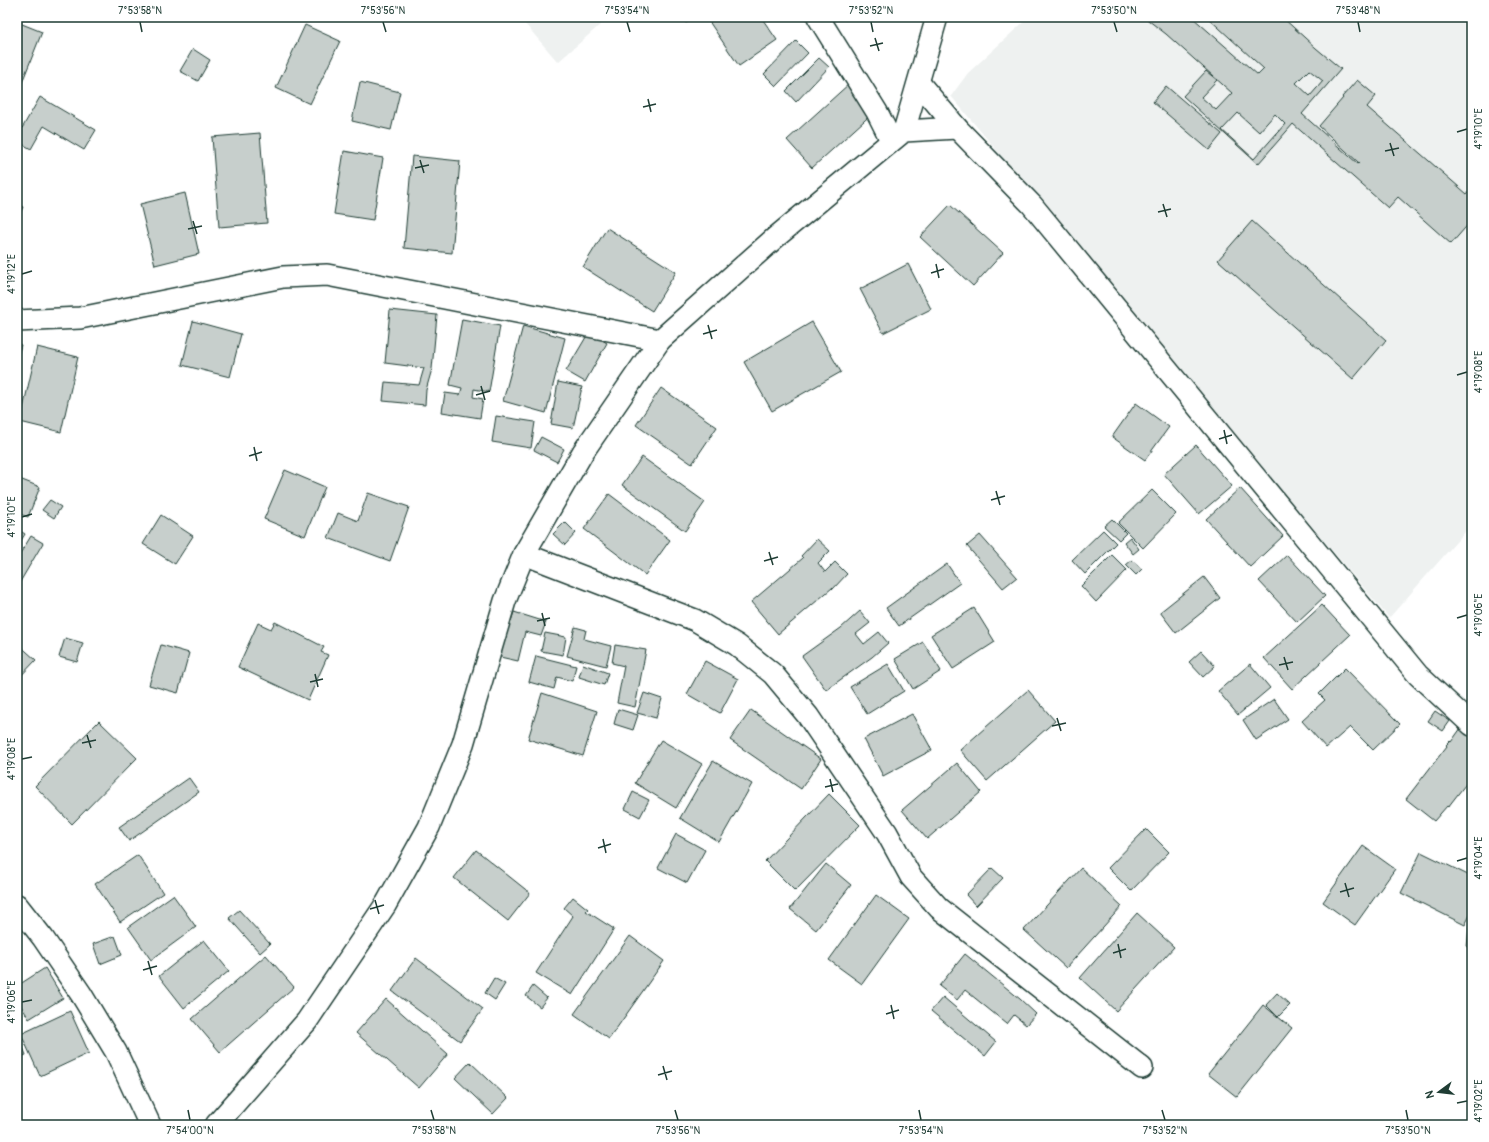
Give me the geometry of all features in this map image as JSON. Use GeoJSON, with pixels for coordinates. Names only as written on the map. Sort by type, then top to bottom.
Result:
{"type":"FeatureCollection","features":[{"type":"Feature","properties":{"kind":"street"},"geometry":{"type":"LineString","coordinates":[[818,17],[877,112],[898,136]]}},
{"type":"Feature","properties":{"kind":"street"},"geometry":{"type":"LineString","coordinates":[[216,1125],[307,1021],[386,904],[429,827],[463,744],[505,601],[524,554],[583,452],[660,340],[776,237],[898,136],[919,83],[937,17]]}},
{"type":"Feature","properties":{"kind":"street"},"geometry":{"type":"LineString","coordinates":[[919,83],[957,128],[1032,205],[1418,675],[1472,725]]}},
{"type":"Feature","properties":{"kind":"street"},"geometry":{"type":"LineString","coordinates":[[898,136],[957,128]]}},
{"type":"Feature","properties":{"kind":"street"},"geometry":{"type":"LineString","coordinates":[[17,321],[80,318],[283,277],[327,275],[660,340]]}},
{"type":"Feature","properties":{"kind":"street"},"geometry":{"type":"LineString","coordinates":[[524,554],[695,620],[737,645],[773,674],[808,716],[887,833],[911,877],[939,908],[1142,1068]]}},
{"type":"Feature","properties":{"kind":"street"},"geometry":{"type":"LineString","coordinates":[[17,905],[43,938],[85,1000],[116,1052],[150,1125]]}},
{"type":"Feature","properties":{"kind":"shaded area"},"geometry":{"type":"Polygon","coordinates":[[[519,17],[609,17],[558,62],[519,17]]]}},
{"type":"Feature","properties":{"kind":"shaded area"},"geometry":{"type":"Polygon","coordinates":[[[1029,17],[1472,17],[1472,524],[1389,618],[951,96],[968,73],[1029,17]]]}},
{"type":"Feature","properties":{"kind":"building"},"geometry":{"type":"Polygon","coordinates":[[[681,17],[693,17],[686,23],[681,17]]]}},
{"type":"Feature","properties":{"kind":"building"},"geometry":{"type":"Polygon","coordinates":[[[706,17],[761,17],[777,40],[739,66],[706,17]]]}},
{"type":"Feature","properties":{"kind":"building"},"geometry":{"type":"Polygon","coordinates":[[[1144,17],[1192,17],[1258,75],[1264,69],[1207,17],[1282,17],[1341,69],[1302,114],[1358,164],[1359,163],[1319,126],[1357,80],[1376,96],[1367,107],[1467,194],[1472,188],[1472,220],[1451,244],[1398,197],[1388,208],[1293,124],[1258,164],[1183,96],[1206,71],[1217,80],[1201,97],[1216,110],[1232,93],[1166,34],[1144,17]],[[1309,70],[1296,83],[1310,96],[1323,81],[1309,70]],[[1238,113],[1222,130],[1254,159],[1285,124],[1275,114],[1259,132],[1238,113]]]}},
{"type":"Feature","properties":{"kind":"building"},"geometry":{"type":"Polygon","coordinates":[[[17,22],[42,32],[17,95],[17,22]]]}},
{"type":"Feature","properties":{"kind":"building"},"geometry":{"type":"Polygon","coordinates":[[[305,25],[340,41],[310,104],[276,88],[305,25]]]}},
{"type":"Feature","properties":{"kind":"building"},"geometry":{"type":"Polygon","coordinates":[[[796,41],[808,53],[776,86],[764,74],[796,41]]]}},
{"type":"Feature","properties":{"kind":"building"},"geometry":{"type":"Polygon","coordinates":[[[193,49],[210,60],[198,81],[180,71],[193,49]]]}},
{"type":"Feature","properties":{"kind":"building"},"geometry":{"type":"Polygon","coordinates":[[[819,58],[829,67],[796,102],[786,91],[819,58]]]}},
{"type":"Feature","properties":{"kind":"building"},"geometry":{"type":"Polygon","coordinates":[[[360,82],[400,92],[391,130],[352,121],[360,82]]]}},
{"type":"Feature","properties":{"kind":"building"},"geometry":{"type":"Polygon","coordinates":[[[850,83],[875,111],[812,168],[787,140],[850,83]]]}},
{"type":"Feature","properties":{"kind":"building"},"geometry":{"type":"Polygon","coordinates":[[[1166,86],[1222,134],[1209,150],[1153,102],[1166,86]]]}},
{"type":"Feature","properties":{"kind":"building"},"geometry":{"type":"Polygon","coordinates":[[[40,97],[96,130],[84,150],[44,126],[31,149],[17,141],[17,137],[40,97]]]}},
{"type":"Feature","properties":{"kind":"building"},"geometry":{"type":"Polygon","coordinates":[[[260,133],[267,223],[219,227],[212,137],[260,133]]]}},
{"type":"Feature","properties":{"kind":"building"},"geometry":{"type":"Polygon","coordinates":[[[344,151],[383,158],[373,220],[334,214],[344,151]]]}},
{"type":"Feature","properties":{"kind":"building"},"geometry":{"type":"Polygon","coordinates":[[[412,156],[460,161],[452,253],[404,248],[412,156]]]}},
{"type":"Feature","properties":{"kind":"building"},"geometry":{"type":"Polygon","coordinates":[[[185,193],[199,254],[155,265],[140,204],[185,193]]]}},
{"type":"Feature","properties":{"kind":"building"},"geometry":{"type":"Polygon","coordinates":[[[17,204],[23,207],[17,220],[17,204]]]}},
{"type":"Feature","properties":{"kind":"building"},"geometry":{"type":"Polygon","coordinates":[[[950,205],[1003,253],[973,286],[920,237],[950,205]]]}},
{"type":"Feature","properties":{"kind":"building"},"geometry":{"type":"Polygon","coordinates":[[[1252,221],[1386,340],[1353,379],[1218,260],[1252,221]]]}},
{"type":"Feature","properties":{"kind":"building"},"geometry":{"type":"Polygon","coordinates":[[[607,228],[676,272],[652,311],[583,267],[607,228]]]}},
{"type":"Feature","properties":{"kind":"building"},"geometry":{"type":"Polygon","coordinates":[[[908,264],[931,309],[883,333],[860,289],[908,264]]]}},
{"type":"Feature","properties":{"kind":"building"},"geometry":{"type":"Polygon","coordinates":[[[390,310],[437,315],[432,369],[426,390],[425,405],[383,401],[385,382],[419,385],[424,368],[385,363],[390,310]]]}},
{"type":"Feature","properties":{"kind":"building"},"geometry":{"type":"Polygon","coordinates":[[[462,319],[500,326],[489,392],[474,389],[473,397],[483,399],[480,418],[442,412],[445,393],[460,395],[462,388],[450,385],[462,319]]]}},
{"type":"Feature","properties":{"kind":"building"},"geometry":{"type":"Polygon","coordinates":[[[193,321],[241,334],[230,377],[182,365],[193,321]]]}},
{"type":"Feature","properties":{"kind":"building"},"geometry":{"type":"Polygon","coordinates":[[[812,322],[841,372],[772,411],[744,362],[812,322]]]}},
{"type":"Feature","properties":{"kind":"building"},"geometry":{"type":"Polygon","coordinates":[[[523,326],[565,338],[546,413],[503,401],[523,326]]]}},
{"type":"Feature","properties":{"kind":"building"},"geometry":{"type":"Polygon","coordinates":[[[589,332],[607,343],[585,382],[566,371],[589,332]]]}},
{"type":"Feature","properties":{"kind":"building"},"geometry":{"type":"Polygon","coordinates":[[[17,343],[21,345],[17,359],[17,343]]]}},
{"type":"Feature","properties":{"kind":"building"},"geometry":{"type":"Polygon","coordinates":[[[37,347],[78,357],[61,432],[20,422],[37,347]]]}},
{"type":"Feature","properties":{"kind":"building"},"geometry":{"type":"Polygon","coordinates":[[[558,382],[582,387],[573,428],[551,424],[558,382]]]}},
{"type":"Feature","properties":{"kind":"building"},"geometry":{"type":"Polygon","coordinates":[[[661,388],[717,427],[692,464],[636,425],[661,388]]]}},
{"type":"Feature","properties":{"kind":"building"},"geometry":{"type":"Polygon","coordinates":[[[1136,403],[1169,427],[1145,460],[1112,437],[1136,403]]]}},
{"type":"Feature","properties":{"kind":"building"},"geometry":{"type":"Polygon","coordinates":[[[496,416],[535,422],[531,448],[492,442],[496,416]]]}},
{"type":"Feature","properties":{"kind":"building"},"geometry":{"type":"Polygon","coordinates":[[[541,437],[564,449],[557,462],[534,450],[541,437]]]}},
{"type":"Feature","properties":{"kind":"building"},"geometry":{"type":"Polygon","coordinates":[[[1196,445],[1232,486],[1199,514],[1164,474],[1196,445]]]}},
{"type":"Feature","properties":{"kind":"building"},"geometry":{"type":"Polygon","coordinates":[[[642,457],[705,502],[685,531],[622,485],[642,457]]]}},
{"type":"Feature","properties":{"kind":"building"},"geometry":{"type":"Polygon","coordinates":[[[285,470],[325,487],[305,536],[264,519],[285,470]]]}},
{"type":"Feature","properties":{"kind":"building"},"geometry":{"type":"Polygon","coordinates":[[[17,478],[40,487],[28,517],[17,513],[17,478]]]}},
{"type":"Feature","properties":{"kind":"building"},"geometry":{"type":"Polygon","coordinates":[[[1240,488],[1283,536],[1250,567],[1206,519],[1240,488]]]}},
{"type":"Feature","properties":{"kind":"building"},"geometry":{"type":"Polygon","coordinates":[[[1152,490],[1176,514],[1143,548],[1118,523],[1152,490]]]}},
{"type":"Feature","properties":{"kind":"building"},"geometry":{"type":"Polygon","coordinates":[[[368,493],[409,507],[390,561],[328,538],[338,513],[358,521],[368,493]]]}},
{"type":"Feature","properties":{"kind":"building"},"geometry":{"type":"Polygon","coordinates":[[[609,494],[670,540],[645,575],[584,529],[609,494]]]}},
{"type":"Feature","properties":{"kind":"building"},"geometry":{"type":"Polygon","coordinates":[[[50,500],[61,507],[54,518],[42,510],[50,500]]]}},
{"type":"Feature","properties":{"kind":"building"},"geometry":{"type":"Polygon","coordinates":[[[161,515],[193,536],[175,564],[143,544],[161,515]]]}},
{"type":"Feature","properties":{"kind":"building"},"geometry":{"type":"Polygon","coordinates":[[[1112,519],[1126,533],[1119,540],[1104,526],[1112,519]]]}},
{"type":"Feature","properties":{"kind":"building"},"geometry":{"type":"Polygon","coordinates":[[[565,522],[576,533],[565,545],[553,534],[565,522]]]}},
{"type":"Feature","properties":{"kind":"building"},"geometry":{"type":"Polygon","coordinates":[[[17,529],[25,534],[17,547],[17,529]]]}},
{"type":"Feature","properties":{"kind":"building"},"geometry":{"type":"Polygon","coordinates":[[[1103,530],[1116,543],[1085,574],[1072,560],[1103,530]]]}},
{"type":"Feature","properties":{"kind":"building"},"geometry":{"type":"Polygon","coordinates":[[[980,535],[1017,577],[1003,588],[967,546],[980,535]]]}},
{"type":"Feature","properties":{"kind":"building"},"geometry":{"type":"Polygon","coordinates":[[[31,536],[43,543],[17,587],[17,559],[31,536]]]}},
{"type":"Feature","properties":{"kind":"building"},"geometry":{"type":"Polygon","coordinates":[[[1130,537],[1139,549],[1133,554],[1124,542],[1130,537]]]}},
{"type":"Feature","properties":{"kind":"building"},"geometry":{"type":"Polygon","coordinates":[[[817,539],[830,551],[818,563],[825,572],[835,562],[847,574],[833,589],[832,588],[778,634],[751,602],[803,558],[801,556],[817,539]]]}},
{"type":"Feature","properties":{"kind":"building"},"geometry":{"type":"Polygon","coordinates":[[[1112,555],[1127,570],[1096,602],[1081,586],[1112,555]]]}},
{"type":"Feature","properties":{"kind":"building"},"geometry":{"type":"Polygon","coordinates":[[[1287,555],[1325,596],[1297,622],[1259,581],[1287,555]]]}},
{"type":"Feature","properties":{"kind":"building"},"geometry":{"type":"Polygon","coordinates":[[[1132,560],[1142,569],[1136,575],[1126,565],[1132,560]]]}},
{"type":"Feature","properties":{"kind":"building"},"geometry":{"type":"Polygon","coordinates":[[[947,564],[960,583],[899,626],[886,608],[947,564]]]}},
{"type":"Feature","properties":{"kind":"building"},"geometry":{"type":"Polygon","coordinates":[[[1204,577],[1220,598],[1176,633],[1160,612],[1204,577]]]}},
{"type":"Feature","properties":{"kind":"building"},"geometry":{"type":"Polygon","coordinates":[[[1322,605],[1350,635],[1292,689],[1264,658],[1322,605]]]}},
{"type":"Feature","properties":{"kind":"building"},"geometry":{"type":"Polygon","coordinates":[[[974,608],[995,642],[953,669],[931,635],[974,608]]]}},
{"type":"Feature","properties":{"kind":"building"},"geometry":{"type":"Polygon","coordinates":[[[860,611],[870,623],[856,634],[864,644],[879,632],[888,643],[872,657],[826,690],[802,656],[841,628],[860,611]]]}},
{"type":"Feature","properties":{"kind":"building"},"geometry":{"type":"Polygon","coordinates":[[[514,612],[546,622],[541,636],[525,632],[518,661],[500,657],[507,626],[509,627],[514,612]]]}},
{"type":"Feature","properties":{"kind":"building"},"geometry":{"type":"Polygon","coordinates":[[[275,622],[324,647],[321,652],[328,655],[308,700],[238,667],[258,623],[271,629],[275,622]]]}},
{"type":"Feature","properties":{"kind":"building"},"geometry":{"type":"Polygon","coordinates":[[[575,627],[586,630],[584,639],[611,646],[606,666],[567,656],[575,627]]]}},
{"type":"Feature","properties":{"kind":"building"},"geometry":{"type":"Polygon","coordinates":[[[545,633],[566,637],[563,655],[541,651],[545,633]]]}},
{"type":"Feature","properties":{"kind":"building"},"geometry":{"type":"Polygon","coordinates":[[[65,638],[83,643],[77,662],[59,657],[65,638]]]}},
{"type":"Feature","properties":{"kind":"building"},"geometry":{"type":"Polygon","coordinates":[[[923,642],[941,671],[913,689],[895,659],[923,642]]]}},
{"type":"Feature","properties":{"kind":"building"},"geometry":{"type":"Polygon","coordinates":[[[17,643],[36,660],[17,680],[17,643]]]}},
{"type":"Feature","properties":{"kind":"building"},"geometry":{"type":"Polygon","coordinates":[[[161,645],[189,653],[178,693],[149,685],[161,645]]]}},
{"type":"Feature","properties":{"kind":"building"},"geometry":{"type":"Polygon","coordinates":[[[615,645],[646,650],[635,707],[617,703],[624,666],[612,663],[615,645]]]}},
{"type":"Feature","properties":{"kind":"building"},"geometry":{"type":"Polygon","coordinates":[[[1201,651],[1215,666],[1203,677],[1189,662],[1201,651]]]}},
{"type":"Feature","properties":{"kind":"building"},"geometry":{"type":"Polygon","coordinates":[[[536,656],[576,666],[572,681],[557,677],[554,689],[529,682],[536,656]]]}},
{"type":"Feature","properties":{"kind":"building"},"geometry":{"type":"Polygon","coordinates":[[[705,661],[738,679],[720,713],[687,694],[705,661]]]}},
{"type":"Feature","properties":{"kind":"building"},"geometry":{"type":"Polygon","coordinates":[[[583,664],[608,673],[604,685],[579,677],[583,664]]]}},
{"type":"Feature","properties":{"kind":"building"},"geometry":{"type":"Polygon","coordinates":[[[888,664],[904,691],[867,714],[850,687],[888,664]]]}},
{"type":"Feature","properties":{"kind":"building"},"geometry":{"type":"Polygon","coordinates":[[[1250,664],[1270,688],[1238,715],[1218,691],[1250,664]]]}},
{"type":"Feature","properties":{"kind":"building"},"geometry":{"type":"Polygon","coordinates":[[[1345,668],[1400,724],[1373,750],[1350,727],[1326,748],[1302,721],[1325,700],[1319,694],[1345,668]]]}},
{"type":"Feature","properties":{"kind":"building"},"geometry":{"type":"Polygon","coordinates":[[[1028,690],[1055,721],[987,781],[960,750],[1028,690]]]}},
{"type":"Feature","properties":{"kind":"building"},"geometry":{"type":"Polygon","coordinates":[[[542,693],[597,711],[583,756],[528,739],[542,693]]]}},
{"type":"Feature","properties":{"kind":"building"},"geometry":{"type":"Polygon","coordinates":[[[644,693],[662,699],[656,718],[637,713],[644,693]]]}},
{"type":"Feature","properties":{"kind":"building"},"geometry":{"type":"Polygon","coordinates":[[[1274,699],[1288,719],[1256,740],[1243,720],[1274,699]]]}},
{"type":"Feature","properties":{"kind":"building"},"geometry":{"type":"Polygon","coordinates":[[[618,709],[638,715],[633,730],[614,724],[618,709]]]}},
{"type":"Feature","properties":{"kind":"building"},"geometry":{"type":"Polygon","coordinates":[[[751,710],[821,759],[801,789],[730,740],[751,710]]]}},
{"type":"Feature","properties":{"kind":"building"},"geometry":{"type":"Polygon","coordinates":[[[1435,711],[1450,721],[1443,731],[1428,721],[1435,711]]]}},
{"type":"Feature","properties":{"kind":"building"},"geometry":{"type":"Polygon","coordinates":[[[912,714],[932,750],[883,776],[864,739],[912,714]]]}},
{"type":"Feature","properties":{"kind":"building"},"geometry":{"type":"Polygon","coordinates":[[[99,721],[137,758],[72,824],[35,786],[99,721]]]}},
{"type":"Feature","properties":{"kind":"building"},"geometry":{"type":"Polygon","coordinates":[[[1461,728],[1472,737],[1472,776],[1448,807],[1447,806],[1434,821],[1406,799],[1447,746],[1446,745],[1450,741],[1451,742],[1461,728]]]}},
{"type":"Feature","properties":{"kind":"building"},"geometry":{"type":"Polygon","coordinates":[[[661,740],[702,764],[676,808],[635,783],[661,740]]]}},
{"type":"Feature","properties":{"kind":"building"},"geometry":{"type":"Polygon","coordinates":[[[713,761],[752,784],[719,842],[680,818],[713,761]]]}},
{"type":"Feature","properties":{"kind":"building"},"geometry":{"type":"Polygon","coordinates":[[[957,763],[981,792],[927,839],[902,810],[957,763]]]}},
{"type":"Feature","properties":{"kind":"building"},"geometry":{"type":"Polygon","coordinates":[[[189,778],[199,792],[129,841],[119,827],[189,778]]]}},
{"type":"Feature","properties":{"kind":"building"},"geometry":{"type":"Polygon","coordinates":[[[633,792],[649,800],[640,817],[625,809],[633,792]]]}},
{"type":"Feature","properties":{"kind":"building"},"geometry":{"type":"Polygon","coordinates":[[[829,794],[860,825],[795,891],[765,861],[829,794]]]}},
{"type":"Feature","properties":{"kind":"building"},"geometry":{"type":"Polygon","coordinates":[[[1146,829],[1169,852],[1131,891],[1108,868],[1146,829]]]}},
{"type":"Feature","properties":{"kind":"building"},"geometry":{"type":"Polygon","coordinates":[[[676,834],[705,850],[687,883],[658,868],[676,834]]]}},
{"type":"Feature","properties":{"kind":"building"},"geometry":{"type":"Polygon","coordinates":[[[1363,846],[1395,869],[1355,925],[1323,902],[1363,846]]]}},
{"type":"Feature","properties":{"kind":"building"},"geometry":{"type":"Polygon","coordinates":[[[476,850],[530,893],[508,921],[454,878],[476,850]]]}},
{"type":"Feature","properties":{"kind":"building"},"geometry":{"type":"Polygon","coordinates":[[[1421,852],[1472,877],[1472,911],[1465,925],[1401,893],[1421,852]]]}},
{"type":"Feature","properties":{"kind":"building"},"geometry":{"type":"Polygon","coordinates":[[[138,855],[163,893],[120,922],[95,884],[138,855]]]}},
{"type":"Feature","properties":{"kind":"building"},"geometry":{"type":"Polygon","coordinates":[[[826,864],[851,885],[816,930],[790,909],[826,864]]]}},
{"type":"Feature","properties":{"kind":"building"},"geometry":{"type":"Polygon","coordinates":[[[992,868],[1003,878],[976,906],[966,895],[992,868]]]}},
{"type":"Feature","properties":{"kind":"building"},"geometry":{"type":"Polygon","coordinates":[[[1081,868],[1122,906],[1066,968],[1024,930],[1081,868]]]}},
{"type":"Feature","properties":{"kind":"building"},"geometry":{"type":"Polygon","coordinates":[[[173,895],[196,927],[151,960],[128,927],[173,895]]]}},
{"type":"Feature","properties":{"kind":"building"},"geometry":{"type":"Polygon","coordinates":[[[876,895],[909,919],[862,984],[829,960],[876,895]]]}},
{"type":"Feature","properties":{"kind":"building"},"geometry":{"type":"Polygon","coordinates":[[[573,897],[588,909],[586,911],[614,929],[572,995],[536,973],[573,916],[564,908],[573,897]]]}},
{"type":"Feature","properties":{"kind":"building"},"geometry":{"type":"Polygon","coordinates":[[[239,910],[270,944],[260,953],[229,918],[239,910]]]}},
{"type":"Feature","properties":{"kind":"building"},"geometry":{"type":"Polygon","coordinates":[[[1137,913],[1174,947],[1116,1011],[1080,978],[1137,913]]]}},
{"type":"Feature","properties":{"kind":"building"},"geometry":{"type":"Polygon","coordinates":[[[1469,926],[1472,927],[1472,948],[1467,947],[1469,926]]]}},
{"type":"Feature","properties":{"kind":"building"},"geometry":{"type":"Polygon","coordinates":[[[115,936],[122,955],[100,964],[93,944],[115,936]]]}},
{"type":"Feature","properties":{"kind":"building"},"geometry":{"type":"Polygon","coordinates":[[[630,936],[664,961],[609,1039],[574,1014],[630,936]]]}},
{"type":"Feature","properties":{"kind":"building"},"geometry":{"type":"Polygon","coordinates":[[[204,940],[229,971],[184,1008],[159,976],[204,940]]]}},
{"type":"Feature","properties":{"kind":"building"},"geometry":{"type":"Polygon","coordinates":[[[965,954],[1036,1014],[1026,1025],[1014,1015],[1007,1024],[965,990],[957,1000],[939,986],[965,954]]]}},
{"type":"Feature","properties":{"kind":"building"},"geometry":{"type":"Polygon","coordinates":[[[266,955],[294,987],[220,1052],[192,1019],[266,955]]]}},
{"type":"Feature","properties":{"kind":"building"},"geometry":{"type":"Polygon","coordinates":[[[416,958],[483,1009],[460,1041],[392,991],[416,958]]]}},
{"type":"Feature","properties":{"kind":"building"},"geometry":{"type":"Polygon","coordinates":[[[45,968],[63,998],[29,1019],[17,999],[17,986],[45,968]]]}},
{"type":"Feature","properties":{"kind":"building"},"geometry":{"type":"Polygon","coordinates":[[[494,978],[505,984],[495,1000],[485,993],[494,978]]]}},
{"type":"Feature","properties":{"kind":"building"},"geometry":{"type":"Polygon","coordinates":[[[533,986],[547,998],[540,1007],[526,996],[533,986]]]}},
{"type":"Feature","properties":{"kind":"building"},"geometry":{"type":"Polygon","coordinates":[[[1277,993],[1290,1005],[1278,1017],[1266,1005],[1277,993]]]}},
{"type":"Feature","properties":{"kind":"building"},"geometry":{"type":"Polygon","coordinates":[[[943,997],[996,1042],[985,1056],[931,1011],[943,997]]]}},
{"type":"Feature","properties":{"kind":"building"},"geometry":{"type":"Polygon","coordinates":[[[386,999],[448,1054],[419,1088],[356,1033],[386,999]]]}},
{"type":"Feature","properties":{"kind":"building"},"geometry":{"type":"Polygon","coordinates":[[[1263,1005],[1292,1028],[1237,1097],[1208,1074],[1263,1005]]]}},
{"type":"Feature","properties":{"kind":"building"},"geometry":{"type":"Polygon","coordinates":[[[70,1011],[89,1053],[40,1076],[21,1034],[70,1011]]]}},
{"type":"Feature","properties":{"kind":"building"},"geometry":{"type":"Polygon","coordinates":[[[21,1042],[26,1055],[17,1058],[17,1043],[21,1042]]]}},
{"type":"Feature","properties":{"kind":"building"},"geometry":{"type":"Polygon","coordinates":[[[470,1062],[508,1098],[493,1114],[455,1078],[470,1062]]]}}]}
